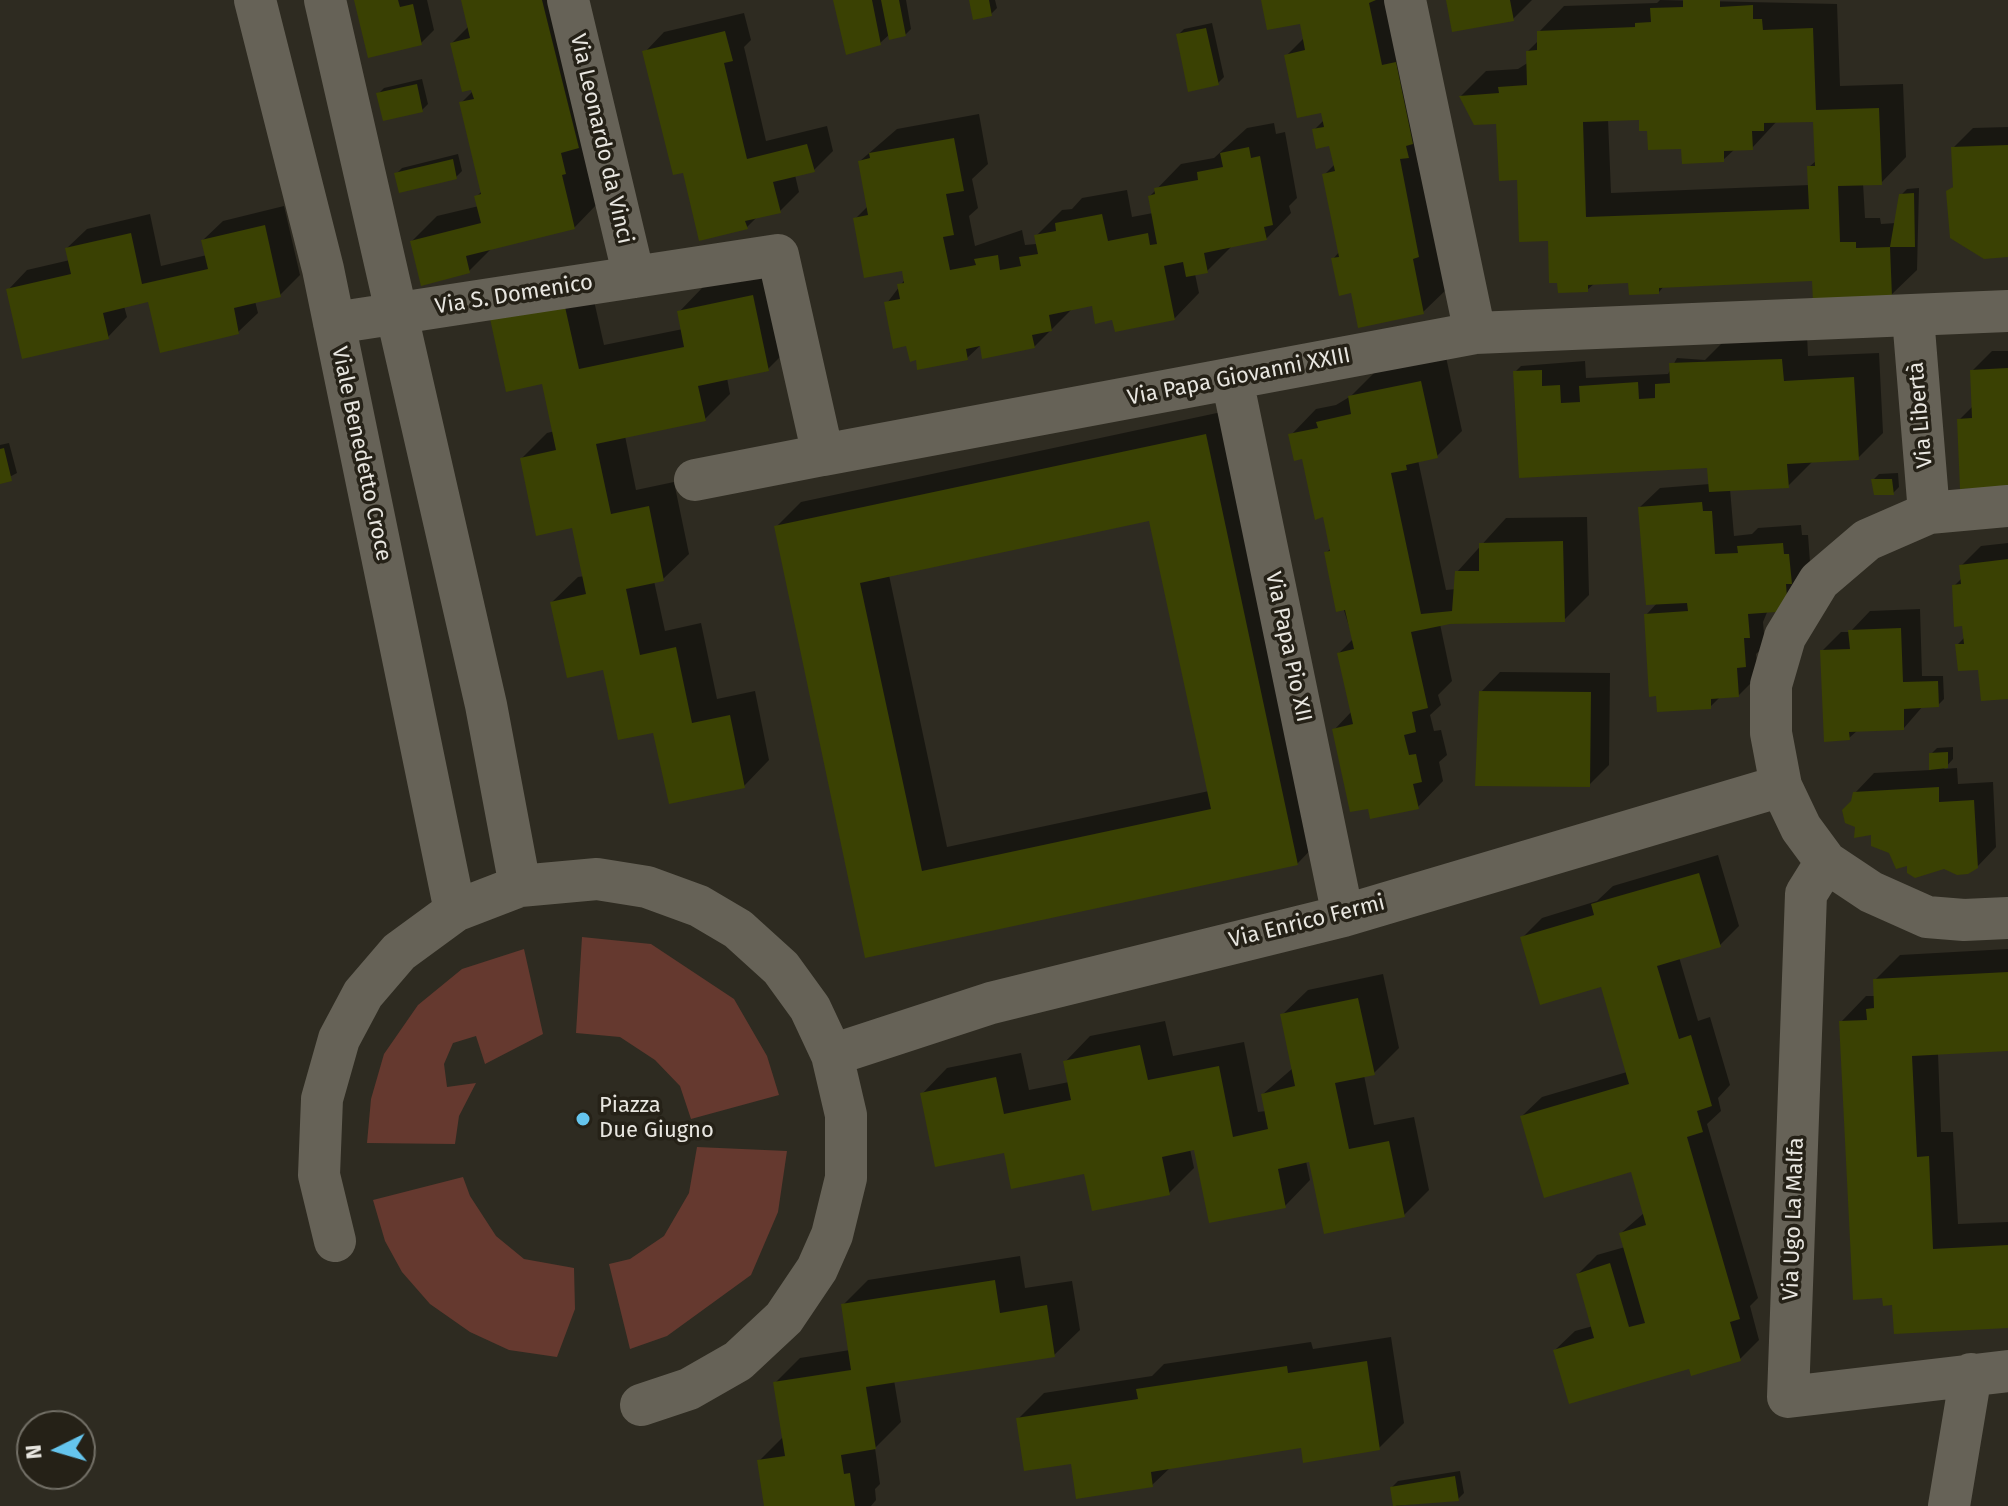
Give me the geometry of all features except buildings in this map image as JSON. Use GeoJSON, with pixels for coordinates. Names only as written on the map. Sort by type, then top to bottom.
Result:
{"type":"FeatureCollection","features":[{"type":"Feature","properties":{"kind":"street","name":"Viale Benedetto Croce"},"geometry":{"type":"LineString","coordinates":[[255,0],[334,323],[455,911]]}},
{"type":"Feature","properties":{"kind":"street"},"geometry":{"type":"LineString","coordinates":[[325,0],[486,705],[520,886]]}},
{"type":"Feature","properties":{"kind":"street","name":"Via Leonardo da Vinci"},"geometry":{"type":"LineString","coordinates":[[568,0],[634,277]]}},
{"type":"Feature","properties":{"kind":"street"},"geometry":{"type":"LineString","coordinates":[[1405,0],[1475,333]]}},
{"type":"Feature","properties":{"kind":"street"},"geometry":{"type":"LineString","coordinates":[[634,277],[778,255],[823,455]]}},
{"type":"Feature","properties":{"kind":"street","name":"Via S. Domenico"},"geometry":{"type":"LineString","coordinates":[[334,323],[634,277]]}},
{"type":"Feature","properties":{"kind":"street","name":"Via Papa Giovanni XXIII"},"geometry":{"type":"LineString","coordinates":[[695,480],[1475,333],[2008,311]]}},
{"type":"Feature","properties":{"kind":"street","name":"Via Libertà"},"geometry":{"type":"LineString","coordinates":[[1913,317],[1929,513]]}},
{"type":"Feature","properties":{"kind":"street","name":"Via Papa Pio XII"},"geometry":{"type":"LineString","coordinates":[[1232,379],[1343,916]]}},
{"type":"Feature","properties":{"kind":"street"},"geometry":{"type":"LineString","coordinates":[[2008,506],[1929,513],[1867,540],[1819,581],[1785,637],[1771,685],[1771,733],[1781,786],[1801,828],[1826,862],[1871,892],[1927,917],[1964,920],[2008,918]]}},
{"type":"Feature","properties":{"kind":"street","name":"Via Enrico Fermi"},"geometry":{"type":"LineString","coordinates":[[832,1055],[991,1003],[1343,916],[1781,786]]}},
{"type":"Feature","properties":{"kind":"street","name":"Via Ugo La Malfa"},"geometry":{"type":"LineString","coordinates":[[1826,862],[1806,894],[1788,1397],[1989,1372]]}},
{"type":"Feature","properties":{"kind":"street"},"geometry":{"type":"LineString","coordinates":[[335,1241],[319,1175],[322,1099],[339,1039],[363,994],[399,952],[455,911],[520,886],[597,879],[647,887],[699,906],[738,929],[781,968],[810,1008],[832,1055],[846,1115],[846,1178],[832,1235],[817,1269],[784,1318],[738,1361],[689,1389],[641,1405]]}},
{"type":"Feature","properties":{"kind":"street"},"geometry":{"type":"LineString","coordinates":[[1949,1506],[1989,1372]]}},
{"type":"Feature","properties":{"kind":"shaded area"},"geometry":{"type":"Polygon","coordinates":[[[582,937],[651,944],[734,999],[767,1056],[779,1095],[691,1119],[680,1086],[655,1060],[620,1037],[576,1033],[582,937]]]}},
{"type":"Feature","properties":{"kind":"shaded area"},"geometry":{"type":"Polygon","coordinates":[[[524,949],[543,1034],[485,1064],[476,1036],[453,1043],[444,1064],[447,1087],[476,1083],[459,1116],[455,1144],[367,1143],[371,1099],[384,1054],[418,1005],[462,969],[524,949]]]}},
{"type":"Feature","properties":{"kind":"shaded area"},"geometry":{"type":"Polygon","coordinates":[[[697,1147],[787,1151],[778,1212],[751,1275],[667,1336],[630,1349],[609,1264],[630,1259],[664,1236],[689,1193],[697,1147]]]}},
{"type":"Feature","properties":{"kind":"shaded area"},"geometry":{"type":"Polygon","coordinates":[[[463,1177],[470,1196],[496,1236],[524,1259],[574,1268],[575,1309],[557,1357],[509,1350],[470,1332],[430,1304],[402,1272],[385,1241],[373,1200],[463,1177]]]}},
{"type":"Feature","properties":{"kind":"place","name":"Piazza Due Giugno"},"geometry":{"type":"Point","coordinates":[583,1119]}}]}
